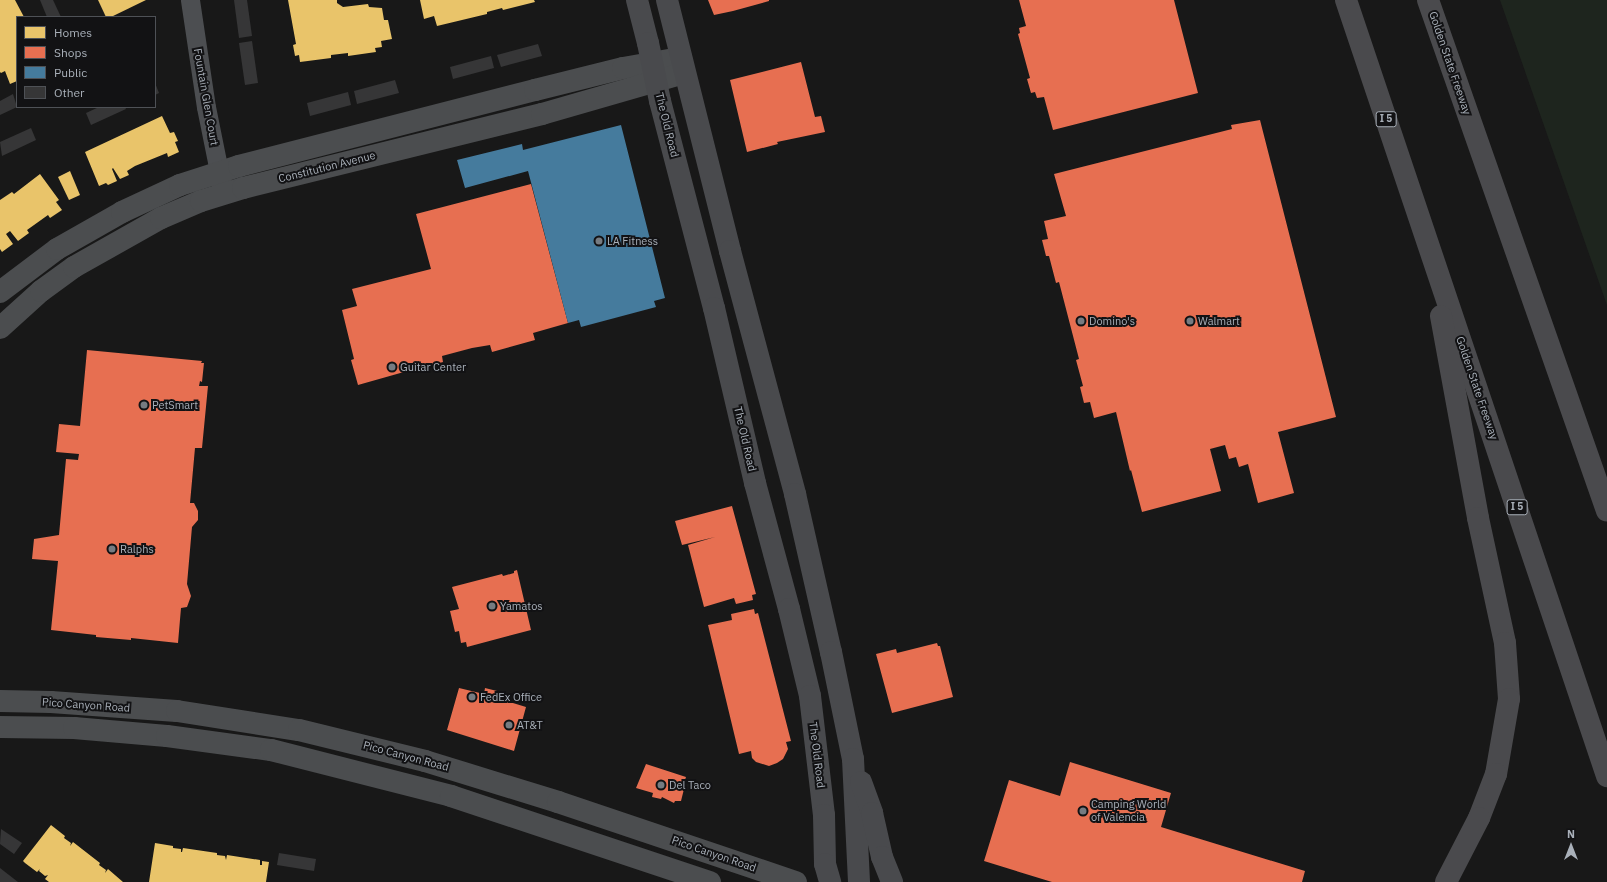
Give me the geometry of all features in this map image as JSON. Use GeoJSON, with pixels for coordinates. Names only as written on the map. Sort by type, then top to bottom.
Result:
{"type":"FeatureCollection","features":[{"type":"Feature","properties":{"kind":"highway","name":"Golden State Freeway"},"geometry":{"type":"LineString","coordinates":[[1346,0],[1607,776]]}},
{"type":"Feature","properties":{"kind":"highway","name":"Golden State Freeway"},"geometry":{"type":"LineString","coordinates":[[1428,0],[1607,511]]}},
{"type":"Feature","properties":{"kind":"highway"},"geometry":{"type":"LineString","coordinates":[[1426,238],[1478,518],[1505,644],[1509,700],[1496,774],[1479,818],[1446,882]]}},
{"type":"Feature","properties":{"kind":"main road","name":"The Old Road"},"geometry":{"type":"LineString","coordinates":[[637,0],[714,308],[754,483],[789,610],[810,696],[824,815],[825,864],[830,882]]}},
{"type":"Feature","properties":{"kind":"main road"},"geometry":{"type":"LineString","coordinates":[[667,0],[795,494],[853,759],[872,812],[882,857],[892,882]]}},
{"type":"Feature","properties":{"kind":"main road","name":"Constitution Avenue"},"geometry":{"type":"LineString","coordinates":[[0,328],[41,291],[101,251],[161,218],[224,194],[542,114],[654,72],[683,65]]}},
{"type":"Feature","properties":{"kind":"main road","name":"Constitution Avenue"},"geometry":{"type":"LineString","coordinates":[[0,292],[57,249],[122,212],[180,185],[219,172],[623,68],[654,72]]}},
{"type":"Feature","properties":{"kind":"main road","name":"Pico Canyon Road"},"geometry":{"type":"LineString","coordinates":[[0,701],[51,702],[177,711],[307,731],[440,765],[558,802],[796,882]]}},
{"type":"Feature","properties":{"kind":"main road"},"geometry":{"type":"LineString","coordinates":[[0,727],[82,728],[167,736],[271,750],[451,796],[710,882]]}},
{"type":"Feature","properties":{"kind":"main road"},"geometry":{"type":"LineString","coordinates":[[853,759],[860,882]]}},
{"type":"Feature","properties":{"kind":"street","name":"Fountain Glen Court"},"geometry":{"type":"LineString","coordinates":[[190,0],[206,107],[224,194]]}},
{"type":"Feature","properties":{"kind":"shaded area"},"geometry":{"type":"Polygon","coordinates":[[[1500,0],[1607,0],[1607,305],[1500,0]]]}},
{"type":"Feature","properties":{"kind":"building: Homes"},"geometry":{"type":"Polygon","coordinates":[[[0,0],[15,0],[23,16],[16,16],[16,81],[10,84],[5,71],[0,72],[0,0]]]}},
{"type":"Feature","properties":{"kind":"building: Homes"},"geometry":{"type":"Polygon","coordinates":[[[98,0],[146,0],[113,16],[106,16],[98,0]]]}},
{"type":"Feature","properties":{"kind":"building: Homes"},"geometry":{"type":"Polygon","coordinates":[[[288,0],[337,0],[337,3],[343,7],[368,4],[369,7],[382,8],[384,20],[388,20],[392,39],[381,41],[382,47],[375,48],[376,52],[348,56],[348,53],[331,55],[331,58],[300,62],[299,55],[295,56],[293,45],[296,44],[288,0]]]}},
{"type":"Feature","properties":{"kind":"building: Homes"},"geometry":{"type":"Polygon","coordinates":[[[420,0],[534,0],[535,2],[503,10],[502,8],[487,12],[487,14],[437,26],[434,16],[424,19],[420,0]]]}},
{"type":"Feature","properties":{"kind":"building: Homes"},"geometry":{"type":"Polygon","coordinates":[[[162,116],[170,133],[174,132],[178,141],[175,142],[179,152],[168,157],[167,153],[135,166],[127,171],[129,175],[120,179],[113,168],[112,169],[117,181],[108,185],[106,183],[99,186],[85,152],[162,116]]]}},
{"type":"Feature","properties":{"kind":"building: Homes"},"geometry":{"type":"Polygon","coordinates":[[[70,171],[80,195],[69,200],[58,177],[70,171]]]}},
{"type":"Feature","properties":{"kind":"building: Homes"},"geometry":{"type":"Polygon","coordinates":[[[40,174],[59,200],[56,202],[62,210],[50,218],[48,215],[27,230],[29,233],[18,241],[10,231],[6,234],[13,244],[2,252],[0,249],[0,200],[12,192],[14,194],[40,174]]]}},
{"type":"Feature","properties":{"kind":"building: Homes"},"geometry":{"type":"Polygon","coordinates":[[[51,825],[65,836],[64,838],[71,843],[70,846],[73,842],[100,863],[99,865],[106,870],[105,873],[108,869],[123,882],[49,882],[45,879],[48,875],[45,876],[39,871],[40,869],[37,872],[23,861],[51,825]]]}},
{"type":"Feature","properties":{"kind":"building: Homes"},"geometry":{"type":"Polygon","coordinates":[[[155,843],[173,846],[173,848],[181,849],[181,852],[183,848],[217,853],[217,855],[225,856],[226,860],[227,855],[260,860],[260,865],[262,865],[262,861],[269,862],[266,882],[149,882],[155,843]]]}},
{"type":"Feature","properties":{"kind":"building: Shops"},"geometry":{"type":"Polygon","coordinates":[[[708,0],[769,0],[769,1],[714,15],[708,0]]]}},
{"type":"Feature","properties":{"kind":"building: Shops"},"geometry":{"type":"Polygon","coordinates":[[[1019,0],[1174,0],[1198,93],[1053,130],[1044,97],[1037,98],[1035,92],[1031,93],[1027,79],[1030,78],[1018,34],[1020,33],[1019,28],[1026,26],[1019,0]]]}},
{"type":"Feature","properties":{"kind":"building: Shops"},"geometry":{"type":"Polygon","coordinates":[[[801,62],[815,117],[821,116],[825,132],[777,142],[778,144],[747,152],[730,80],[801,62]]]}},
{"type":"Feature","properties":{"kind":"building: Shops","name":"Walmart"},"geometry":{"type":"Polygon","coordinates":[[[1260,120],[1336,417],[1278,432],[1294,493],[1258,503],[1248,464],[1239,467],[1236,457],[1229,459],[1225,445],[1210,449],[1221,491],[1142,512],[1131,470],[1130,471],[1116,412],[1094,418],[1090,402],[1084,403],[1080,387],[1083,386],[1076,360],[1079,359],[1059,282],[1056,283],[1049,256],[1046,256],[1042,240],[1048,239],[1044,221],[1066,216],[1054,174],[1232,129],[1231,125],[1260,120]]]}},
{"type":"Feature","properties":{"kind":"building: Shops"},"geometry":{"type":"Polygon","coordinates":[[[531,184],[568,323],[533,333],[535,340],[492,352],[490,345],[472,348],[442,356],[443,362],[421,368],[419,361],[409,364],[411,370],[358,385],[351,360],[354,359],[342,310],[357,306],[352,289],[431,269],[416,214],[531,184]]]}},
{"type":"Feature","properties":{"kind":"building: Shops","name":"Ralphs"},"geometry":{"type":"Polygon","coordinates":[[[87,350],[202,361],[201,363],[204,363],[202,382],[200,381],[199,386],[208,386],[202,448],[195,448],[190,503],[194,503],[198,511],[198,520],[192,527],[187,584],[191,596],[187,607],[181,608],[178,643],[131,638],[131,640],[96,637],[96,635],[51,630],[58,561],[32,559],[34,539],[59,535],[66,459],[78,460],[79,454],[56,452],[59,424],[80,426],[87,350]]]}},
{"type":"Feature","properties":{"kind":"building: Shops"},"geometry":{"type":"Polygon","coordinates":[[[732,506],[756,594],[752,595],[753,600],[736,604],[734,598],[704,607],[688,545],[715,537],[682,545],[675,521],[732,506]]]}},
{"type":"Feature","properties":{"kind":"building: Shops","name":"Yamatos"},"geometry":{"type":"Polygon","coordinates":[[[517,570],[531,630],[467,647],[466,642],[461,643],[459,631],[455,632],[450,611],[459,609],[452,587],[502,574],[503,576],[514,573],[514,571],[517,570]]]}},
{"type":"Feature","properties":{"kind":"building: Shops"},"geometry":{"type":"Polygon","coordinates":[[[754,609],[755,614],[758,613],[791,741],[786,742],[788,749],[783,759],[769,766],[756,762],[752,758],[751,751],[739,754],[708,625],[732,620],[731,614],[754,609]]]}},
{"type":"Feature","properties":{"kind":"building: Shops"},"geometry":{"type":"Polygon","coordinates":[[[937,643],[938,646],[940,646],[953,697],[892,713],[876,654],[896,649],[897,653],[937,643]]]}},
{"type":"Feature","properties":{"kind":"building: Shops"},"geometry":{"type":"Polygon","coordinates":[[[459,688],[484,694],[485,688],[505,693],[503,700],[526,707],[514,751],[447,730],[459,688]]]}},
{"type":"Feature","properties":{"kind":"building: Shops","name":"Camping World of Valencia"},"geometry":{"type":"Polygon","coordinates":[[[1070,762],[1171,793],[1161,827],[1305,871],[1302,882],[1052,882],[984,861],[1009,780],[1060,796],[1070,762]]]}},
{"type":"Feature","properties":{"kind":"building: Shops","name":"Del Taco"},"geometry":{"type":"Polygon","coordinates":[[[646,764],[686,777],[681,801],[675,801],[674,803],[662,797],[661,799],[652,797],[653,793],[636,788],[646,764]]]}},
{"type":"Feature","properties":{"kind":"building: Public","name":"LA Fitness"},"geometry":{"type":"Polygon","coordinates":[[[621,125],[665,298],[654,301],[656,307],[581,327],[579,320],[568,323],[528,171],[465,188],[457,160],[522,144],[523,150],[621,125]]]}},
{"type":"Feature","properties":{"kind":"building: Other"},"geometry":{"type":"Polygon","coordinates":[[[40,0],[53,0],[61,16],[47,16],[40,0]]]}},
{"type":"Feature","properties":{"kind":"building: Other"},"geometry":{"type":"Polygon","coordinates":[[[234,0],[247,0],[252,36],[239,38],[234,0]]]}},
{"type":"Feature","properties":{"kind":"building: Other"},"geometry":{"type":"Polygon","coordinates":[[[252,41],[258,83],[245,85],[239,43],[252,41]]]}},
{"type":"Feature","properties":{"kind":"building: Other"},"geometry":{"type":"Polygon","coordinates":[[[538,44],[542,56],[501,67],[497,55],[538,44]]]}},
{"type":"Feature","properties":{"kind":"building: Other"},"geometry":{"type":"Polygon","coordinates":[[[491,56],[494,68],[453,79],[450,67],[491,56]]]}},
{"type":"Feature","properties":{"kind":"building: Other"},"geometry":{"type":"Polygon","coordinates":[[[395,80],[399,93],[357,104],[354,91],[395,80]]]}},
{"type":"Feature","properties":{"kind":"building: Other"},"geometry":{"type":"Polygon","coordinates":[[[156,86],[159,93],[156,94],[156,86]]]}},
{"type":"Feature","properties":{"kind":"building: Other"},"geometry":{"type":"Polygon","coordinates":[[[348,92],[351,105],[310,116],[307,103],[348,92]]]}},
{"type":"Feature","properties":{"kind":"building: Other"},"geometry":{"type":"Polygon","coordinates":[[[13,94],[16,107],[0,115],[0,101],[13,94]]]}},
{"type":"Feature","properties":{"kind":"building: Other"},"geometry":{"type":"Polygon","coordinates":[[[97,108],[126,109],[91,125],[86,113],[97,108]]]}},
{"type":"Feature","properties":{"kind":"building: Other"},"geometry":{"type":"Polygon","coordinates":[[[31,128],[36,140],[2,156],[0,142],[31,128]]]}},
{"type":"Feature","properties":{"kind":"building: Other"},"geometry":{"type":"Polygon","coordinates":[[[1,829],[22,843],[14,854],[0,844],[1,829]]]}},
{"type":"Feature","properties":{"kind":"building: Other"},"geometry":{"type":"Polygon","coordinates":[[[279,853],[316,859],[314,871],[277,865],[279,853]]]}},
{"type":"Feature","properties":{"kind":"building: Other"},"geometry":{"type":"Polygon","coordinates":[[[0,868],[18,882],[0,882],[0,868]]]}},
{"type":"Feature","properties":{"kind":"place","name":"LA Fitness"},"geometry":{"type":"Point","coordinates":[599,241]}},
{"type":"Feature","properties":{"kind":"place","name":"Domino's"},"geometry":{"type":"Point","coordinates":[1081,321]}},
{"type":"Feature","properties":{"kind":"place","name":"Walmart"},"geometry":{"type":"Point","coordinates":[1190,321]}},
{"type":"Feature","properties":{"kind":"place","name":"Guitar Center"},"geometry":{"type":"Point","coordinates":[392,367]}},
{"type":"Feature","properties":{"kind":"place","name":"PetSmart"},"geometry":{"type":"Point","coordinates":[144,405]}},
{"type":"Feature","properties":{"kind":"place","name":"Ralphs"},"geometry":{"type":"Point","coordinates":[112,549]}},
{"type":"Feature","properties":{"kind":"place","name":"Yamatos"},"geometry":{"type":"Point","coordinates":[492,606]}},
{"type":"Feature","properties":{"kind":"place","name":"FedEx Office"},"geometry":{"type":"Point","coordinates":[472,697]}},
{"type":"Feature","properties":{"kind":"place","name":"AT&T"},"geometry":{"type":"Point","coordinates":[509,725]}},
{"type":"Feature","properties":{"kind":"place","name":"Del Taco"},"geometry":{"type":"Point","coordinates":[661,785]}},
{"type":"Feature","properties":{"kind":"place","name":"Camping World of Valencia"},"geometry":{"type":"Point","coordinates":[1083,811]}}]}
